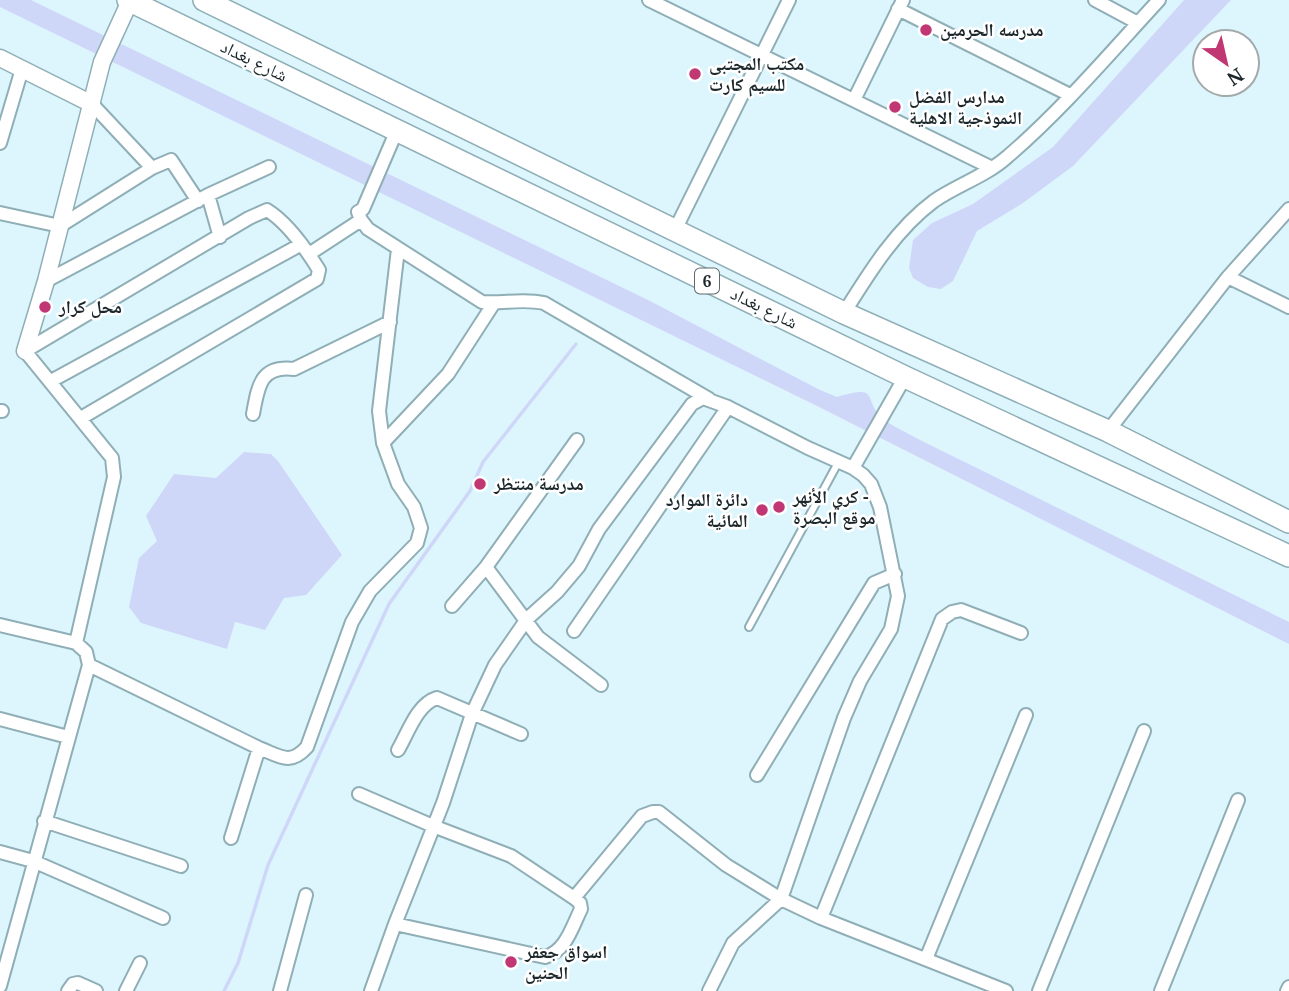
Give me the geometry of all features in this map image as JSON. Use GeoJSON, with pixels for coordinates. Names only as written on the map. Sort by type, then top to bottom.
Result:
{"type":"FeatureCollection","features":[{"type":"Feature","properties":{"kind":"highway","name":"شارع بغداد"},"geometry":{"type":"LineString","coordinates":[[129,0],[393,139],[1289,556]]}},
{"type":"Feature","properties":{"kind":"highway","name":"شارع بغداد"},"geometry":{"type":"LineString","coordinates":[[204,0],[844,313],[1108,431],[1289,522]]}},
{"type":"Feature","properties":{"kind":"street"},"geometry":{"type":"LineString","coordinates":[[24,351],[46,281],[102,62],[129,0]]}},
{"type":"Feature","properties":{"kind":"street"},"geometry":{"type":"LineString","coordinates":[[676,230],[789,0]]}},
{"type":"Feature","properties":{"kind":"street"},"geometry":{"type":"LineString","coordinates":[[1095,0],[1138,23]]}},
{"type":"Feature","properties":{"kind":"street"},"geometry":{"type":"LineString","coordinates":[[844,313],[876,264],[902,232],[934,202],[1006,158],[1160,0]]}},
{"type":"Feature","properties":{"kind":"street"},"geometry":{"type":"LineString","coordinates":[[658,2],[992,167]]}},
{"type":"Feature","properties":{"kind":"street"},"geometry":{"type":"LineString","coordinates":[[853,100],[901,5],[1070,95]]}},
{"type":"Feature","properties":{"kind":"street"},"geometry":{"type":"LineString","coordinates":[[0,58],[92,104],[152,168]]}},
{"type":"Feature","properties":{"kind":"street"},"geometry":{"type":"LineString","coordinates":[[0,143],[4,116],[22,69]]}},
{"type":"Feature","properties":{"kind":"street"},"geometry":{"type":"LineString","coordinates":[[51,381],[305,249],[362,215],[393,139]]}},
{"type":"Feature","properties":{"kind":"street"},"geometry":{"type":"LineString","coordinates":[[0,213],[60,226],[152,168],[171,160],[203,198],[220,237]]}},
{"type":"Feature","properties":{"kind":"street"},"geometry":{"type":"LineString","coordinates":[[46,281],[203,198],[270,167]]}},
{"type":"Feature","properties":{"kind":"street"},"geometry":{"type":"LineString","coordinates":[[1108,431],[1228,277],[1289,209]]}},
{"type":"Feature","properties":{"kind":"street"},"geometry":{"type":"LineString","coordinates":[[24,351],[267,210],[279,217],[319,270],[317,279],[81,418]]}},
{"type":"Feature","properties":{"kind":"street"},"geometry":{"type":"LineString","coordinates":[[362,215],[368,229],[482,302],[514,300],[544,303],[709,399],[853,468],[863,475],[876,495],[895,574],[898,596],[895,618],[852,699],[782,899],[733,943],[709,991]]}},
{"type":"Feature","properties":{"kind":"street"},"geometry":{"type":"LineString","coordinates":[[89,664],[259,748],[288,759],[299,757],[307,747],[352,622],[370,592],[417,542],[421,528],[414,507],[398,484],[383,443],[379,411],[398,249]]}},
{"type":"Feature","properties":{"kind":"street"},"geometry":{"type":"LineString","coordinates":[[1228,277],[1289,307]]}},
{"type":"Feature","properties":{"kind":"street"},"geometry":{"type":"LineString","coordinates":[[383,443],[447,374],[494,303]]}},
{"type":"Feature","properties":{"kind":"street"},"geometry":{"type":"LineString","coordinates":[[253,414],[258,386],[265,375],[284,368],[295,369],[390,322]]}},
{"type":"Feature","properties":{"kind":"street"},"geometry":{"type":"LineString","coordinates":[[24,351],[112,458],[114,477],[76,643]]}},
{"type":"Feature","properties":{"kind":"street"},"geometry":{"type":"LineString","coordinates":[[853,468],[905,377]]}},
{"type":"Feature","properties":{"kind":"street"},"geometry":{"type":"LineString","coordinates":[[372,991],[471,714],[495,665],[527,619],[557,592],[579,566],[599,529],[692,404],[703,398],[709,399]]}},
{"type":"Feature","properties":{"kind":"street"},"geometry":{"type":"LineString","coordinates":[[574,631],[728,407]]}},
{"type":"Feature","properties":{"kind":"street"},"geometry":{"type":"LineString","coordinates":[[452,606],[486,567],[577,440]]}},
{"type":"Feature","properties":{"kind":"street"},"geometry":{"type":"LineString","coordinates":[[486,567],[538,637],[601,685]]}},
{"type":"Feature","properties":{"kind":"street"},"geometry":{"type":"LineString","coordinates":[[757,775],[874,583],[895,574]]}},
{"type":"Feature","properties":{"kind":"street"},"geometry":{"type":"LineString","coordinates":[[821,918],[942,619],[961,610],[1021,633]]}},
{"type":"Feature","properties":{"kind":"street"},"geometry":{"type":"LineString","coordinates":[[0,625],[76,643],[86,652],[89,664],[0,986]]}},
{"type":"Feature","properties":{"kind":"street"},"geometry":{"type":"LineString","coordinates":[[398,750],[428,701],[437,698],[521,734]]}},
{"type":"Feature","properties":{"kind":"street"},"geometry":{"type":"LineString","coordinates":[[926,959],[1026,715]]}},
{"type":"Feature","properties":{"kind":"street"},"geometry":{"type":"LineString","coordinates":[[0,719],[68,737]]}},
{"type":"Feature","properties":{"kind":"street"},"geometry":{"type":"LineString","coordinates":[[1039,991],[1144,731]]}},
{"type":"Feature","properties":{"kind":"street"},"geometry":{"type":"LineString","coordinates":[[231,838],[259,748]]}},
{"type":"Feature","properties":{"kind":"street"},"geometry":{"type":"LineString","coordinates":[[359,794],[511,856],[574,898],[580,903],[581,909],[557,953],[545,957],[394,924]]}},
{"type":"Feature","properties":{"kind":"street"},"geometry":{"type":"LineString","coordinates":[[1161,991],[1238,800]]}},
{"type":"Feature","properties":{"kind":"street"},"geometry":{"type":"LineString","coordinates":[[574,898],[637,820],[653,812],[664,815],[726,865],[782,899],[821,918],[1006,991]]}},
{"type":"Feature","properties":{"kind":"street"},"geometry":{"type":"LineString","coordinates":[[44,821],[181,866]]}},
{"type":"Feature","properties":{"kind":"street"},"geometry":{"type":"LineString","coordinates":[[0,852],[33,861],[163,918]]}},
{"type":"Feature","properties":{"kind":"street"},"geometry":{"type":"LineString","coordinates":[[279,991],[306,895]]}},
{"type":"Feature","properties":{"kind":"street"},"geometry":{"type":"LineString","coordinates":[[126,991],[140,963]]}},
{"type":"Feature","properties":{"kind":"street"},"geometry":{"type":"LineString","coordinates":[[68,991],[73,984],[78,983],[96,991]]}},
{"type":"Feature","properties":{"kind":"lane"},"geometry":{"type":"LineString","coordinates":[[749,627],[839,461]]}},
{"type":"Feature","properties":{"kind":"water"},"geometry":{"type":"Polygon","coordinates":[[[0,0],[31,0],[650,301],[820,390],[837,397],[866,393],[883,419],[897,428],[1289,622],[1289,644],[815,405],[0,7],[0,0]]]}},
{"type":"Feature","properties":{"kind":"water"},"geometry":{"type":"Polygon","coordinates":[[[1184,0],[1231,0],[1204,28],[1191,28],[1191,42],[1073,166],[1023,203],[977,231],[953,281],[941,289],[928,287],[913,278],[909,268],[913,240],[932,223],[973,204],[1053,147],[1184,0]]]}},
{"type":"Feature","properties":{"kind":"water"},"geometry":{"type":"Polygon","coordinates":[[[244,452],[271,454],[278,461],[342,555],[306,595],[284,598],[265,630],[235,622],[227,649],[141,623],[129,607],[139,558],[157,541],[146,516],[174,474],[216,478],[244,452]]]}},
{"type":"Feature","properties":{"kind":"waterway"},"geometry":{"type":"LineString","coordinates":[[224,991],[238,963],[268,865],[389,604],[470,491],[483,462],[576,344]]}},
{"type":"Feature","properties":{"kind":"place","name":"مدرسه الحرمين"},"geometry":{"type":"Point","coordinates":[926,30]}},
{"type":"Feature","properties":{"kind":"place","name":"مكتب المجتبى للسيم كارت"},"geometry":{"type":"Point","coordinates":[695,74]}},
{"type":"Feature","properties":{"kind":"place","name":"مدارس الفضل النموذجية الاهلية"},"geometry":{"type":"Point","coordinates":[895,107]}},
{"type":"Feature","properties":{"kind":"place","name":"محل كرار"},"geometry":{"type":"Point","coordinates":[45,307]}},
{"type":"Feature","properties":{"kind":"place","name":"مدرسة منتظر"},"geometry":{"type":"Point","coordinates":[480,484]}},
{"type":"Feature","properties":{"kind":"place","name":"كري الأنهر - موقع البصرة"},"geometry":{"type":"Point","coordinates":[779,507]}},
{"type":"Feature","properties":{"kind":"place","name":"دائرة الموارد المائية"},"geometry":{"type":"Point","coordinates":[762,510]}},
{"type":"Feature","properties":{"kind":"place","name":"اسواق جعفر الحنين"},"geometry":{"type":"Point","coordinates":[511,962]}}]}
